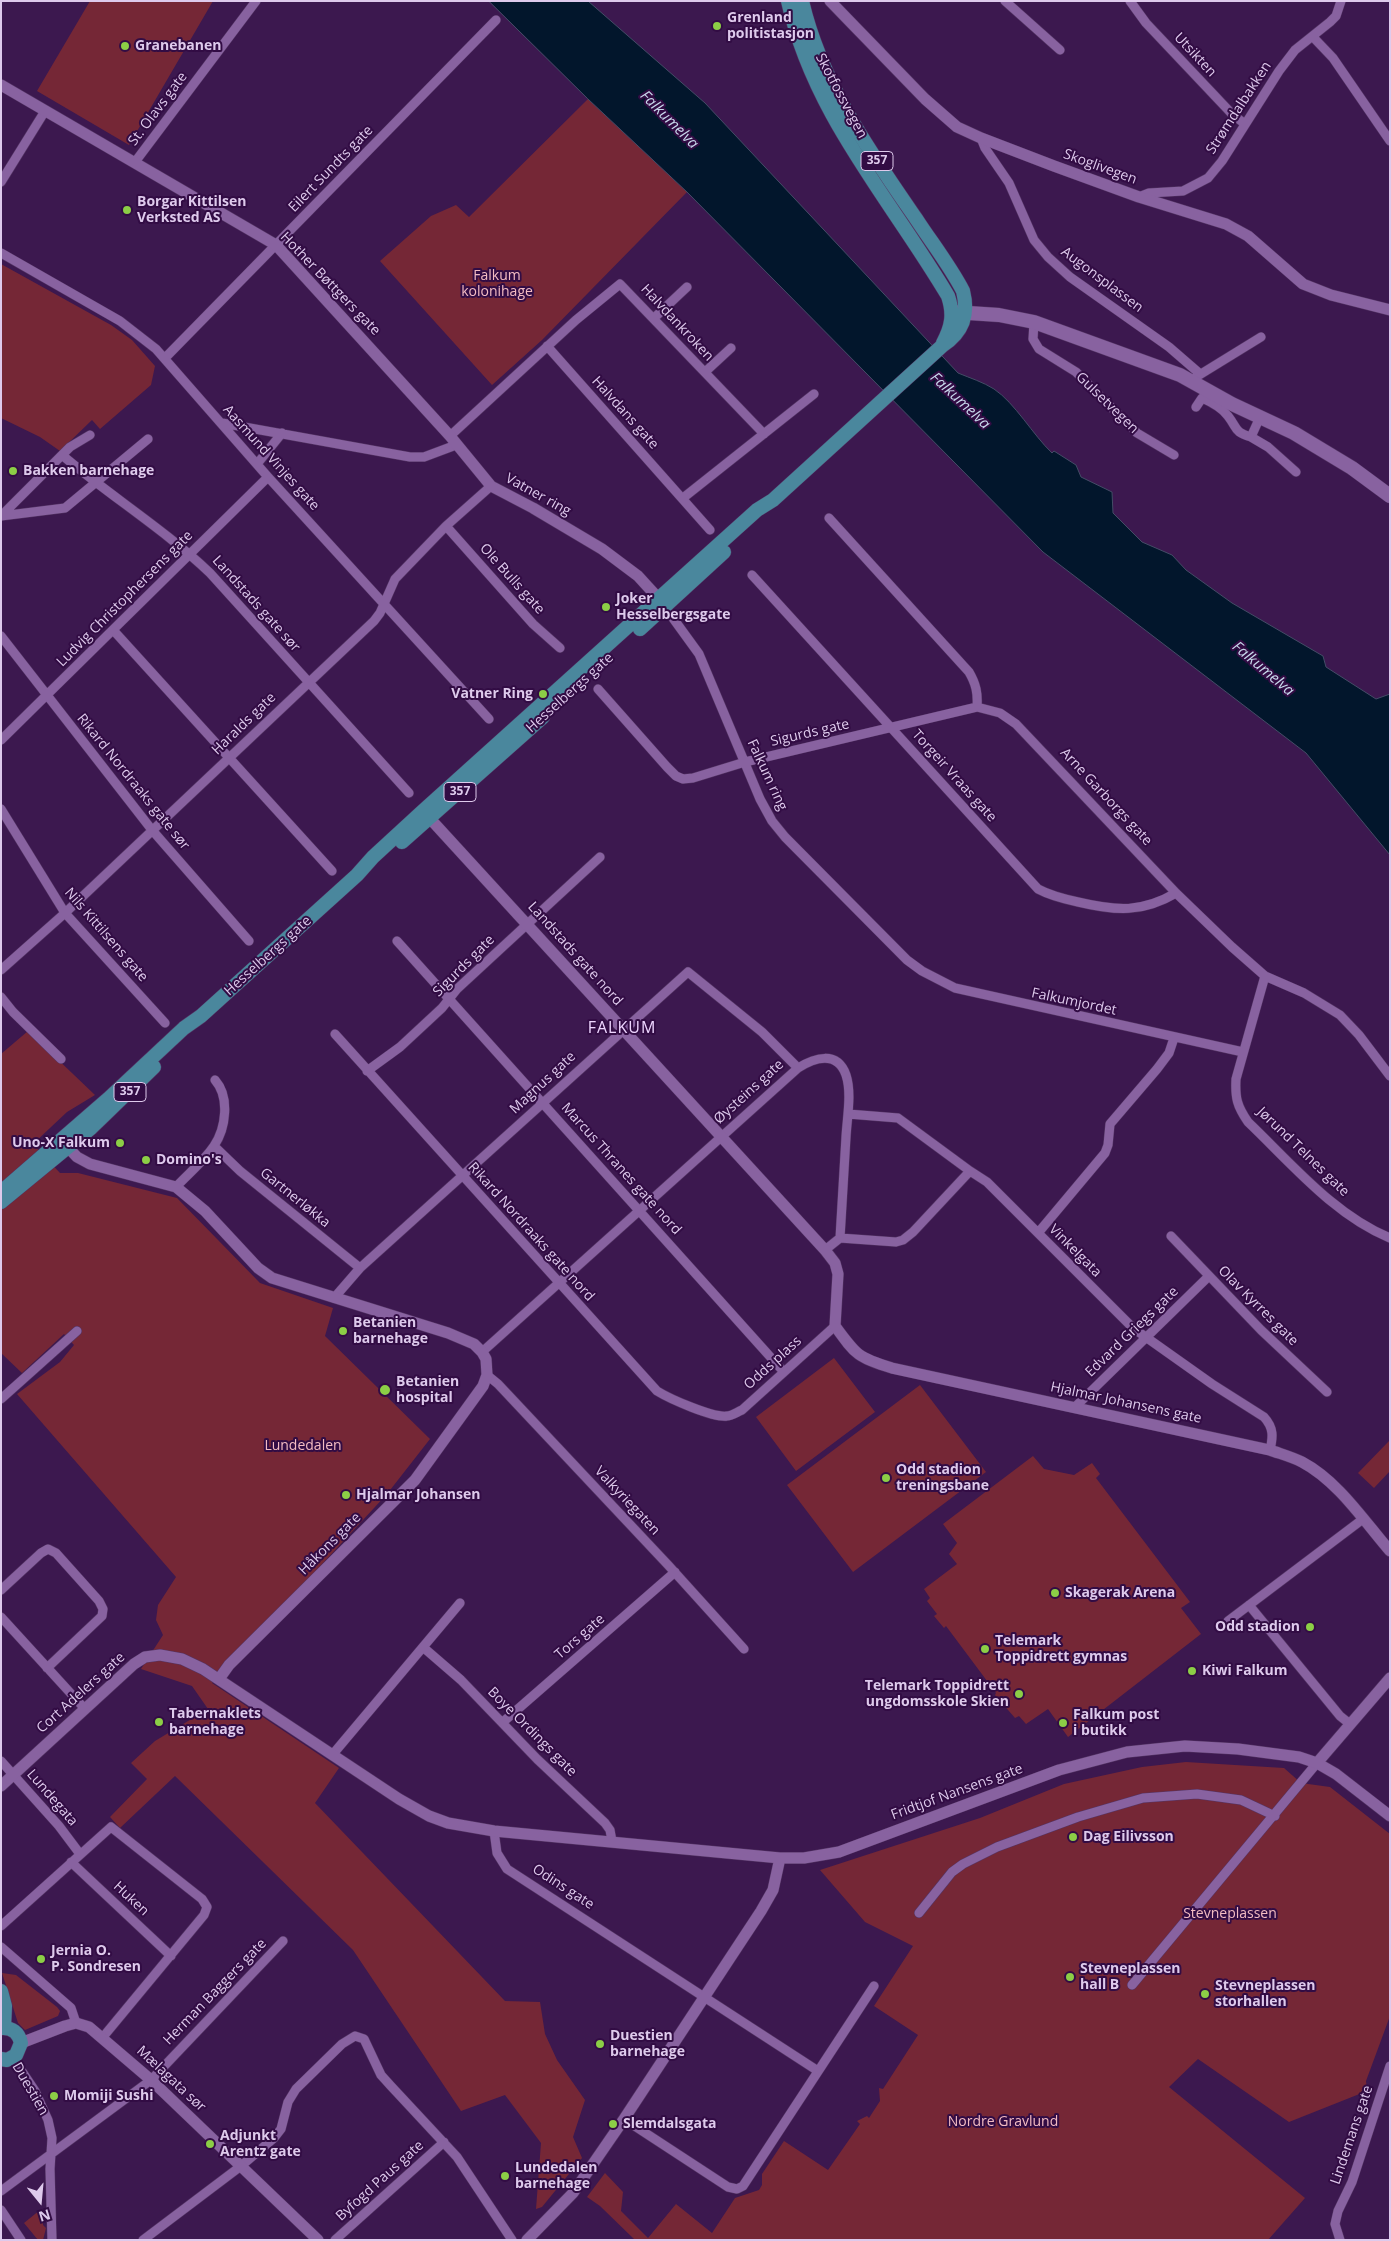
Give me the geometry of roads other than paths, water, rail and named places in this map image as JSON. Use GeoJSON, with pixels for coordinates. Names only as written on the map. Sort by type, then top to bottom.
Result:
{"type":"FeatureCollection","features":[{"type":"Feature","properties":{"kind":"main road","name":"Skotfossvegen"},"geometry":{"type":"LineString","coordinates":[[788,1],[803,52],[833,119],[869,178],[959,312],[966,303],[960,284],[878,163],[834,89],[818,52],[802,1]]}},
{"type":"Feature","properties":{"kind":"main road"},"geometry":{"type":"LineString","coordinates":[[959,312],[999,315],[1034,322],[1169,371],[1196,377],[1232,404],[1294,433],[1352,468],[1390,496]]}},
{"type":"Feature","properties":{"kind":"main road","name":"Hesselbergs gate"},"geometry":{"type":"LineString","coordinates":[[1,1202],[64,1144],[132,1091],[201,1016],[357,875],[373,857],[427,815],[662,603],[757,510],[772,500],[942,346],[953,339],[960,329],[959,312]]}},
{"type":"Feature","properties":{"kind":"main road","name":"Hesselbergs gate"},"geometry":{"type":"LineString","coordinates":[[1,1192],[49,1157]]}},
{"type":"Feature","properties":{"kind":"main road"},"geometry":{"type":"LineString","coordinates":[[1,1991],[5,2006],[3,2028],[16,2032],[21,2043],[19,2050],[7,2058]]}},
{"type":"Feature","properties":{"kind":"street","name":"St. Olavs gate"},"geometry":{"type":"LineString","coordinates":[[135,162],[256,1]]}},
{"type":"Feature","properties":{"kind":"street","name":"Skoglivegen"},"geometry":{"type":"LineString","coordinates":[[830,1],[951,123],[981,138],[1139,197],[1238,230],[1292,276],[1316,290],[1390,310]]}},
{"type":"Feature","properties":{"kind":"street"},"geometry":{"type":"LineString","coordinates":[[1005,1],[1060,50]]}},
{"type":"Feature","properties":{"kind":"street","name":"Utsikten"},"geometry":{"type":"LineString","coordinates":[[1130,1],[1146,23],[1232,114],[1245,124]]}},
{"type":"Feature","properties":{"kind":"street","name":"Strømdalbakken"},"geometry":{"type":"LineString","coordinates":[[1139,197],[1149,193],[1183,191],[1200,184],[1222,162],[1289,57],[1302,44],[1324,30],[1336,16],[1342,1]]}},
{"type":"Feature","properties":{"kind":"street","name":"Eilert Sundts gate"},"geometry":{"type":"LineString","coordinates":[[165,358],[496,20]]}},
{"type":"Feature","properties":{"kind":"street"},"geometry":{"type":"LineString","coordinates":[[1313,37],[1333,58],[1390,141]]}},
{"type":"Feature","properties":{"kind":"street","name":"Hother Bøttgers gate"},"geometry":{"type":"LineString","coordinates":[[1,85],[276,245],[453,440]]}},
{"type":"Feature","properties":{"kind":"street"},"geometry":{"type":"LineString","coordinates":[[1,182],[45,111]]}},
{"type":"Feature","properties":{"kind":"street","name":"Augonsplassen"},"geometry":{"type":"LineString","coordinates":[[981,138],[985,148],[1009,183],[1034,240],[1048,257],[1070,277],[1169,347],[1196,377]]}},
{"type":"Feature","properties":{"kind":"street","name":"Aasmund Vinjes gate"},"geometry":{"type":"LineString","coordinates":[[1,252],[120,321],[141,336],[165,358],[268,477],[490,719]]}},
{"type":"Feature","properties":{"kind":"street","name":"Halvdankroken"},"geometry":{"type":"LineString","coordinates":[[547,346],[620,284],[707,375]]}},
{"type":"Feature","properties":{"kind":"street"},"geometry":{"type":"LineString","coordinates":[[654,318],[687,287]]}},
{"type":"Feature","properties":{"kind":"street","name":"Gulsetvegen"},"geometry":{"type":"LineString","coordinates":[[1034,322],[1033,339],[1039,348],[1076,372],[1137,433],[1174,455]]}},
{"type":"Feature","properties":{"kind":"street"},"geometry":{"type":"LineString","coordinates":[[1196,377],[1261,337]]}},
{"type":"Feature","properties":{"kind":"street"},"geometry":{"type":"LineString","coordinates":[[222,423],[410,457],[424,457],[453,440],[547,346]]}},
{"type":"Feature","properties":{"kind":"street","name":"Halvdans gate"},"geometry":{"type":"LineString","coordinates":[[547,346],[710,530]]}},
{"type":"Feature","properties":{"kind":"street"},"geometry":{"type":"LineString","coordinates":[[731,348],[707,375],[764,434]]}},
{"type":"Feature","properties":{"kind":"street"},"geometry":{"type":"LineString","coordinates":[[683,498],[814,394]]}},
{"type":"Feature","properties":{"kind":"street"},"geometry":{"type":"LineString","coordinates":[[1196,407],[1202,398],[1210,402],[1228,416],[1239,433],[1251,437],[1268,447],[1296,472]]}},
{"type":"Feature","properties":{"kind":"street"},"geometry":{"type":"LineString","coordinates":[[1251,437],[1260,418]]}},
{"type":"Feature","properties":{"kind":"street"},"geometry":{"type":"LineString","coordinates":[[258,464],[282,433]]}},
{"type":"Feature","properties":{"kind":"street"},"geometry":{"type":"LineString","coordinates":[[1,516],[70,447],[90,434]]}},
{"type":"Feature","properties":{"kind":"street"},"geometry":{"type":"LineString","coordinates":[[1,516],[65,508],[148,439]]}},
{"type":"Feature","properties":{"kind":"street","name":"Vatner ring"},"geometry":{"type":"LineString","coordinates":[[453,440],[491,486],[533,508],[602,549],[638,576],[662,603]]}},
{"type":"Feature","properties":{"kind":"street","name":"Landstads gate sør"},"geometry":{"type":"LineString","coordinates":[[62,455],[95,484],[190,554],[210,573],[409,793]]}},
{"type":"Feature","properties":{"kind":"street","name":"Ludvig Christophersens gate"},"geometry":{"type":"LineString","coordinates":[[1,740],[114,631],[268,477]]}},
{"type":"Feature","properties":{"kind":"street","name":"Haralds gate"},"geometry":{"type":"LineString","coordinates":[[1,970],[65,913],[374,621],[395,579],[446,526],[491,486]]}},
{"type":"Feature","properties":{"kind":"street"},"geometry":{"type":"LineString","coordinates":[[829,518],[969,672],[976,684],[977,707]]}},
{"type":"Feature","properties":{"kind":"street","name":"Ole Bulls gate"},"geometry":{"type":"LineString","coordinates":[[446,526],[534,624],[560,648]]}},
{"type":"Feature","properties":{"kind":"street","name":"Torgeir Vraas gate"},"geometry":{"type":"LineString","coordinates":[[752,575],[1038,889],[1052,896],[1120,910],[1145,907],[1161,902],[1176,893]]}},
{"type":"Feature","properties":{"kind":"street","name":"Falkum ring"},"geometry":{"type":"LineString","coordinates":[[662,603],[699,654],[760,799],[772,820],[785,837],[907,960]]}},
{"type":"Feature","properties":{"kind":"street"},"geometry":{"type":"LineString","coordinates":[[114,631],[228,759],[332,871]]}},
{"type":"Feature","properties":{"kind":"street","name":"Rikard Nordraaks gate sør"},"geometry":{"type":"LineString","coordinates":[[1,636],[152,830],[249,941]]}},
{"type":"Feature","properties":{"kind":"street","name":"Sigurds gate"},"geometry":{"type":"LineString","coordinates":[[598,689],[676,776],[683,779],[694,778],[745,762],[977,707]]}},
{"type":"Feature","properties":{"kind":"street","name":"Arne Garborgs gate"},"geometry":{"type":"LineString","coordinates":[[977,707],[1000,714],[1016,724],[1176,893],[1232,947],[1265,976],[1304,994],[1340,1015],[1360,1035],[1390,1076]]}},
{"type":"Feature","properties":{"kind":"street","name":"Nils Kittilsens gate"},"geometry":{"type":"LineString","coordinates":[[1,809],[65,913],[165,1023]]}},
{"type":"Feature","properties":{"kind":"street","name":"Landstads gate nord"},"geometry":{"type":"LineString","coordinates":[[427,815],[528,923],[721,1138],[825,1250]]}},
{"type":"Feature","properties":{"kind":"street","name":"Sigurds gate"},"geometry":{"type":"LineString","coordinates":[[367,1071],[400,1046],[442,1008],[448,999],[528,923],[600,858]]}},
{"type":"Feature","properties":{"kind":"street","name":"Marcus Thranes gate nord"},"geometry":{"type":"LineString","coordinates":[[397,940],[783,1371]]}},
{"type":"Feature","properties":{"kind":"street","name":"Falkumjordet"},"geometry":{"type":"LineString","coordinates":[[907,960],[922,971],[955,988],[1243,1052]]}},
{"type":"Feature","properties":{"kind":"street","name":"Magnus gate"},"geometry":{"type":"LineString","coordinates":[[334,1298],[360,1268],[463,1176],[622,1028],[688,972],[762,1032],[798,1068]]}},
{"type":"Feature","properties":{"kind":"street","name":"Jørund Telnes gate"},"geometry":{"type":"LineString","coordinates":[[1265,976],[1236,1079],[1235,1094],[1239,1108],[1248,1122],[1329,1199],[1356,1220],[1390,1238]]}},
{"type":"Feature","properties":{"kind":"street"},"geometry":{"type":"LineString","coordinates":[[1,997],[13,1012],[61,1059]]}},
{"type":"Feature","properties":{"kind":"street","name":"Rikard Nordraaks gate nord"},"geometry":{"type":"LineString","coordinates":[[334,1034],[657,1391],[668,1398],[717,1415],[728,1416]]}},
{"type":"Feature","properties":{"kind":"street"},"geometry":{"type":"LineString","coordinates":[[1038,1233],[1105,1154],[1110,1124],[1169,1053],[1174,1038]]}},
{"type":"Feature","properties":{"kind":"street","name":"Øysteins gate"},"geometry":{"type":"LineString","coordinates":[[482,1352],[798,1068],[817,1058],[828,1059],[839,1064],[845,1074],[848,1085],[848,1114],[840,1238]]}},
{"type":"Feature","properties":{"kind":"street"},"geometry":{"type":"LineString","coordinates":[[176,1187],[214,1146],[224,1120],[224,1092],[215,1080]]}},
{"type":"Feature","properties":{"kind":"street","name":"Vinkelgata"},"geometry":{"type":"LineString","coordinates":[[848,1114],[898,1118],[987,1182],[1133,1328],[1264,1417],[1271,1425],[1273,1437],[1270,1450]]}},
{"type":"Feature","properties":{"kind":"street"},"geometry":{"type":"LineString","coordinates":[[64,1144],[78,1157],[90,1164],[176,1187],[205,1211],[258,1268],[272,1278],[448,1333],[474,1344],[486,1359],[487,1375]]}},
{"type":"Feature","properties":{"kind":"street","name":"Gartnerløkka"},"geometry":{"type":"LineString","coordinates":[[214,1146],[240,1171],[360,1268]]}},
{"type":"Feature","properties":{"kind":"street"},"geometry":{"type":"LineString","coordinates":[[835,1326],[838,1274],[834,1263],[825,1250],[840,1238],[896,1242],[903,1240],[913,1232],[970,1171]]}},
{"type":"Feature","properties":{"kind":"street","name":"Olav Kyrres gate"},"geometry":{"type":"LineString","coordinates":[[1171,1236],[1208,1276],[1327,1392]]}},
{"type":"Feature","properties":{"kind":"street","name":"Edvard Griegs gate"},"geometry":{"type":"LineString","coordinates":[[1075,1407],[1208,1276]]}},
{"type":"Feature","properties":{"kind":"street","name":"Odds plass"},"geometry":{"type":"LineString","coordinates":[[728,1416],[742,1410],[835,1326]]}},
{"type":"Feature","properties":{"kind":"street","name":"Hjalmar Johansens gate"},"geometry":{"type":"LineString","coordinates":[[835,1326],[854,1352],[865,1360],[892,1368],[1270,1450],[1304,1463],[1320,1474],[1390,1551]]}},
{"type":"Feature","properties":{"kind":"street"},"geometry":{"type":"LineString","coordinates":[[1,1398],[77,1331]]}},
{"type":"Feature","properties":{"kind":"street","name":"Valkyriegaten"},"geometry":{"type":"LineString","coordinates":[[487,1375],[498,1384],[675,1572],[744,1649]]}},
{"type":"Feature","properties":{"kind":"street","name":"Håkons gate"},"geometry":{"type":"LineString","coordinates":[[220,1678],[229,1665],[415,1480],[483,1386],[487,1375]]}},
{"type":"Feature","properties":{"kind":"street"},"geometry":{"type":"LineString","coordinates":[[1228,1621],[1363,1520]]}},
{"type":"Feature","properties":{"kind":"street"},"geometry":{"type":"LineString","coordinates":[[1,1590],[41,1553],[48,1549],[56,1553],[99,1601],[103,1609],[102,1616],[47,1668]]}},
{"type":"Feature","properties":{"kind":"street","name":"Tors gate"},"geometry":{"type":"LineString","coordinates":[[503,1722],[675,1572]]}},
{"type":"Feature","properties":{"kind":"street"},"geometry":{"type":"LineString","coordinates":[[333,1754],[460,1603]]}},
{"type":"Feature","properties":{"kind":"street"},"geometry":{"type":"LineString","coordinates":[[1249,1605],[1340,1716],[1350,1724]]}},
{"type":"Feature","properties":{"kind":"street"},"geometry":{"type":"LineString","coordinates":[[1,1617],[85,1709]]}},
{"type":"Feature","properties":{"kind":"street","name":"Boye Ordings gate"},"geometry":{"type":"LineString","coordinates":[[424,1648],[503,1722],[537,1758],[605,1823],[610,1830],[612,1841]]}},
{"type":"Feature","properties":{"kind":"street","name":"Cort Adelers gate"},"geometry":{"type":"LineString","coordinates":[[1,1786],[134,1664],[145,1657],[160,1654],[182,1658],[220,1678]]}},
{"type":"Feature","properties":{"kind":"street"},"geometry":{"type":"LineString","coordinates":[[220,1678],[399,1799],[429,1816],[448,1823],[494,1831]]}},
{"type":"Feature","properties":{"kind":"street"},"geometry":{"type":"LineString","coordinates":[[1132,1985],[1275,1816],[1317,1763],[1389,1680]]}},
{"type":"Feature","properties":{"kind":"street","name":"Fridtjof Nansens gate"},"geometry":{"type":"LineString","coordinates":[[494,1831],[780,1858],[804,1858],[839,1852],[1059,1770],[1127,1752],[1185,1746],[1238,1749],[1299,1757],[1317,1763],[1336,1774],[1390,1816]]}},
{"type":"Feature","properties":{"kind":"street","name":"Lundegata"},"geometry":{"type":"LineString","coordinates":[[1,1761],[59,1826],[80,1854]]}},
{"type":"Feature","properties":{"kind":"street"},"geometry":{"type":"LineString","coordinates":[[919,1913],[952,1872],[963,1864],[997,1847],[1078,1817],[1142,1798],[1197,1794],[1241,1800],[1275,1816]]}},
{"type":"Feature","properties":{"kind":"street"},"geometry":{"type":"LineString","coordinates":[[1,1926],[111,1827],[202,1899],[207,1907],[204,1915],[103,2037]]}},
{"type":"Feature","properties":{"kind":"street","name":"Odins gate"},"geometry":{"type":"LineString","coordinates":[[494,1831],[497,1853],[507,1869],[818,2071]]}},
{"type":"Feature","properties":{"kind":"street"},"geometry":{"type":"LineString","coordinates":[[527,2240],[573,2193],[624,2119],[773,1890],[780,1858]]}},
{"type":"Feature","properties":{"kind":"street","name":"Huken"},"geometry":{"type":"LineString","coordinates":[[71,1862],[171,1956]]}},
{"type":"Feature","properties":{"kind":"street","name":"Herman Baggers gate"},"geometry":{"type":"LineString","coordinates":[[1,2191],[151,2080],[284,1941]]}},
{"type":"Feature","properties":{"kind":"street"},"geometry":{"type":"LineString","coordinates":[[1,1947],[71,2008],[76,2023],[21,2043]]}},
{"type":"Feature","properties":{"kind":"street"},"geometry":{"type":"LineString","coordinates":[[624,2119],[728,2187],[737,2189],[749,2179],[874,1986]]}},
{"type":"Feature","properties":{"kind":"street","name":"Mælagata sør"},"geometry":{"type":"LineString","coordinates":[[76,2023],[90,2027],[151,2080],[318,2240]]}},
{"type":"Feature","properties":{"kind":"street"},"geometry":{"type":"LineString","coordinates":[[145,2239],[241,2166],[274,2138],[281,2129],[288,2102],[296,2089],[309,2074],[342,2044],[350,2038],[360,2037],[367,2042],[382,2075],[444,2142],[512,2240]]}},
{"type":"Feature","properties":{"kind":"street","name":"Duestien"},"geometry":{"type":"LineString","coordinates":[[7,2058],[42,2105],[52,2138],[50,2169],[52,2240]]}},
{"type":"Feature","properties":{"kind":"street","name":"Lindemans gate"},"geometry":{"type":"LineString","coordinates":[[1340,2240],[1335,2224],[1338,2211],[1352,2182],[1390,2066]]}},
{"type":"Feature","properties":{"kind":"street","name":"Byfogd Paus gate"},"geometry":{"type":"LineString","coordinates":[[335,2240],[444,2142]]}},
{"type":"Feature","properties":{"kind":"street"},"geometry":{"type":"LineString","coordinates":[[1,2210],[21,2240]]}},
{"type":"Feature","properties":{"kind":"water","name":"Falkumelva"},"geometry":{"type":"Polygon","coordinates":[[[489,1],[588,1],[705,103],[958,373],[981,382],[1002,395],[1052,453],[1054,451],[1076,465],[1081,477],[1112,492],[1113,513],[1142,542],[1172,555],[1186,570],[1232,603],[1323,656],[1326,667],[1376,699],[1390,694],[1390,855],[1306,753],[1043,552],[687,192],[588,99],[489,1]]]}},
{"type":"Feature","properties":{"kind":"place","name":"Grenland politistasjon"},"geometry":{"type":"Point","coordinates":[717,26]}},
{"type":"Feature","properties":{"kind":"place","name":"Granebanen"},"geometry":{"type":"Point","coordinates":[125,46]}},
{"type":"Feature","properties":{"kind":"place","name":"Borgar Kittilsen Verksted AS"},"geometry":{"type":"Point","coordinates":[127,210]}},
{"type":"Feature","properties":{"kind":"place","name":"Bakken barnehage"},"geometry":{"type":"Point","coordinates":[13,471]}},
{"type":"Feature","properties":{"kind":"place","name":"Joker Hesselbergsgate"},"geometry":{"type":"Point","coordinates":[606,607]}},
{"type":"Feature","properties":{"kind":"place","name":"Vatner Ring"},"geometry":{"type":"Point","coordinates":[543,694]}},
{"type":"Feature","properties":{"kind":"place","name":"Uno-X Falkum"},"geometry":{"type":"Point","coordinates":[120,1143]}},
{"type":"Feature","properties":{"kind":"place","name":"Domino's"},"geometry":{"type":"Point","coordinates":[146,1160]}},
{"type":"Feature","properties":{"kind":"place","name":"Betanien barnehage"},"geometry":{"type":"Point","coordinates":[343,1331]}},
{"type":"Feature","properties":{"kind":"place","name":"Betanien hospital"},"geometry":{"type":"Point","coordinates":[385,1390]}},
{"type":"Feature","properties":{"kind":"place","name":"Odd stadion treningsbane"},"geometry":{"type":"Point","coordinates":[886,1478]}},
{"type":"Feature","properties":{"kind":"place","name":"Hjalmar Johansen"},"geometry":{"type":"Point","coordinates":[346,1495]}},
{"type":"Feature","properties":{"kind":"place","name":"Skagerak Arena"},"geometry":{"type":"Point","coordinates":[1055,1593]}},
{"type":"Feature","properties":{"kind":"place","name":"Odd stadion"},"geometry":{"type":"Point","coordinates":[1310,1627]}},
{"type":"Feature","properties":{"kind":"place","name":"Telemark Toppidrett gymnas"},"geometry":{"type":"Point","coordinates":[985,1649]}},
{"type":"Feature","properties":{"kind":"place","name":"Kiwi Falkum"},"geometry":{"type":"Point","coordinates":[1192,1671]}},
{"type":"Feature","properties":{"kind":"place","name":"Telemark Toppidrett ungdomsskole Skien"},"geometry":{"type":"Point","coordinates":[1019,1694]}},
{"type":"Feature","properties":{"kind":"place","name":"Tabernaklets barnehage"},"geometry":{"type":"Point","coordinates":[159,1722]}},
{"type":"Feature","properties":{"kind":"place","name":"Falkum post i butikk"},"geometry":{"type":"Point","coordinates":[1063,1723]}},
{"type":"Feature","properties":{"kind":"place","name":"Dag Eilivsson"},"geometry":{"type":"Point","coordinates":[1073,1837]}},
{"type":"Feature","properties":{"kind":"place","name":"Jernia O. P. Sondresen"},"geometry":{"type":"Point","coordinates":[41,1959]}},
{"type":"Feature","properties":{"kind":"place","name":"Stevneplassen hall B"},"geometry":{"type":"Point","coordinates":[1070,1977]}},
{"type":"Feature","properties":{"kind":"place","name":"Stevneplassen storhallen"},"geometry":{"type":"Point","coordinates":[1205,1994]}},
{"type":"Feature","properties":{"kind":"place","name":"Duestien barnehage"},"geometry":{"type":"Point","coordinates":[600,2044]}},
{"type":"Feature","properties":{"kind":"place","name":"Momiji Sushi"},"geometry":{"type":"Point","coordinates":[54,2096]}},
{"type":"Feature","properties":{"kind":"place","name":"Slemdalsgata"},"geometry":{"type":"Point","coordinates":[613,2124]}},
{"type":"Feature","properties":{"kind":"place","name":"Adjunkt Arentz gate"},"geometry":{"type":"Point","coordinates":[210,2144]}},
{"type":"Feature","properties":{"kind":"place","name":"Lundedalen barnehage"},"geometry":{"type":"Point","coordinates":[505,2176]}},
{"type":"Feature","properties":{"kind":"district","name":"FALKUM"},"geometry":{"type":"Point","coordinates":[622,1028]}},
{"type":"Feature","properties":{"kind":"park label","name":"Falkum kolonihage"},"geometry":{"type":"Point","coordinates":[497,284]}},
{"type":"Feature","properties":{"kind":"park label","name":"Lundedalen"},"geometry":{"type":"Point","coordinates":[303,1446]}},
{"type":"Feature","properties":{"kind":"park label","name":"Stevneplassen"},"geometry":{"type":"Point","coordinates":[1230,1914]}},
{"type":"Feature","properties":{"kind":"park label","name":"Nordre Gravlund"},"geometry":{"type":"Point","coordinates":[1003,2122]}}]}
